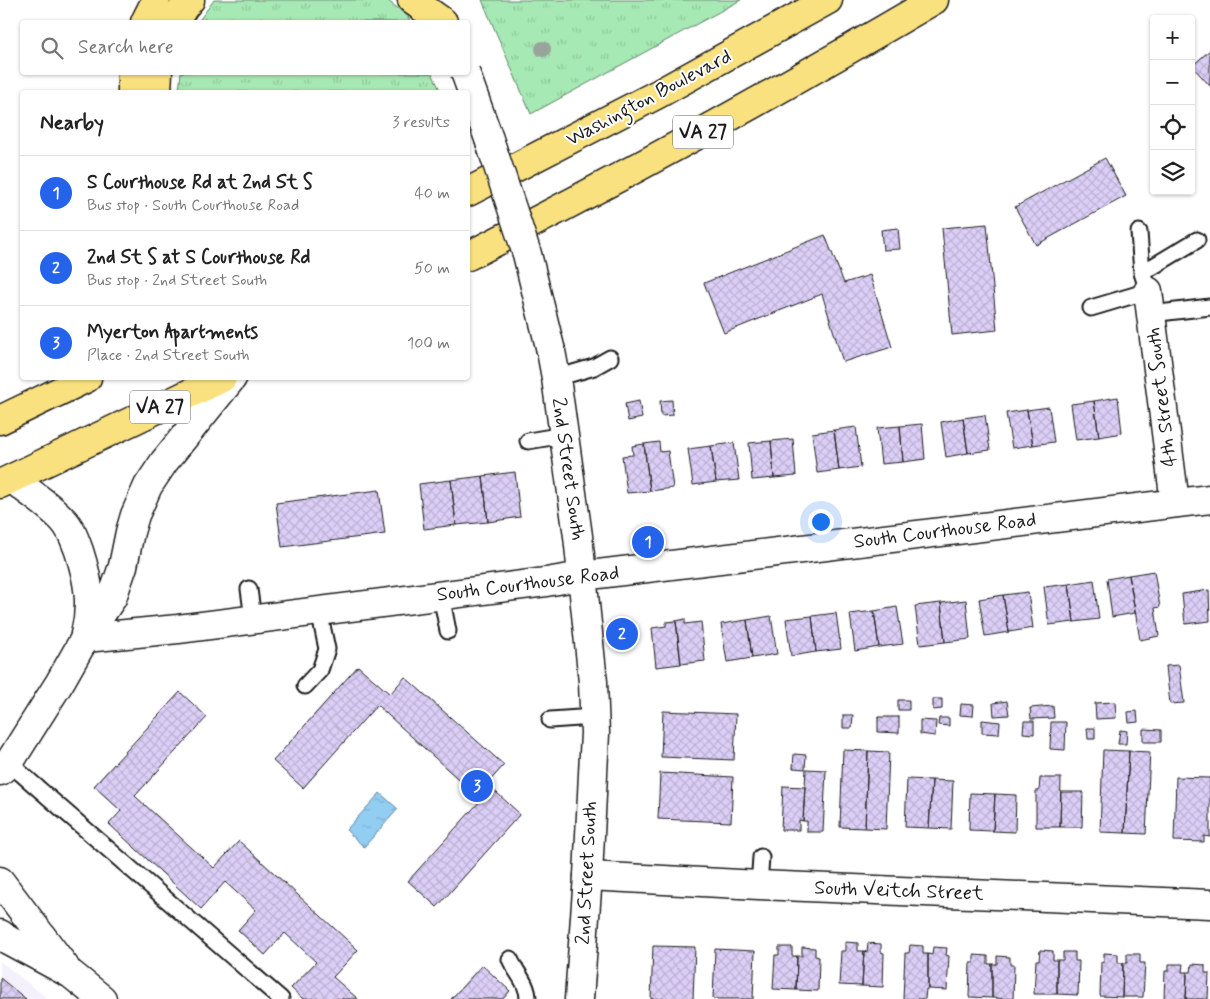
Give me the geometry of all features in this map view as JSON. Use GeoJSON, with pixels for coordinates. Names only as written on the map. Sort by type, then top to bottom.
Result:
{"type":"FeatureCollection","features":[{"type":"Feature","properties":{"kind":"highway"},"geometry":{"type":"LineString","coordinates":[[145,20],[156,0]]}},
{"type":"Feature","properties":{"kind":"highway"},"geometry":{"type":"LineString","coordinates":[[175,20],[190,0]]}},
{"type":"Feature","properties":{"kind":"highway"},"geometry":{"type":"LineString","coordinates":[[412,0],[440,20]]}},
{"type":"Feature","properties":{"kind":"highway","name":"Washington Boulevard"},"geometry":{"type":"LineString","coordinates":[[470,191],[658,94],[828,0]]}},
{"type":"Feature","properties":{"kind":"highway","name":"VA 27"},"geometry":{"type":"LineString","coordinates":[[470,255],[673,149],[842,55],[934,0]]}},
{"type":"Feature","properties":{"kind":"highway"},"geometry":{"type":"LineString","coordinates":[[132,75],[132,90]]}},
{"type":"Feature","properties":{"kind":"highway"},"geometry":{"type":"LineString","coordinates":[[157,90],[158,75]]}},
{"type":"Feature","properties":{"kind":"highway"},"geometry":{"type":"LineString","coordinates":[[0,409],[45,380]]}},
{"type":"Feature","properties":{"kind":"highway"},"geometry":{"type":"LineString","coordinates":[[0,420],[83,380]]}},
{"type":"Feature","properties":{"kind":"highway","name":"VA 27"},"geometry":{"type":"LineString","coordinates":[[6,481],[218,380]]}},
{"type":"Feature","properties":{"kind":"street"},"geometry":{"type":"LineString","coordinates":[[433,0],[442,20]]}},
{"type":"Feature","properties":{"kind":"street","name":"2nd Street South"},"geometry":{"type":"LineString","coordinates":[[466,75],[527,254],[551,351],[578,536],[594,717],[588,876],[580,999]]}},
{"type":"Feature","properties":{"kind":"street","name":"4th Street South"},"geometry":{"type":"LineString","coordinates":[[1147,292],[1174,503]]}},
{"type":"Feature","properties":{"kind":"street"},"geometry":{"type":"LineString","coordinates":[[0,793],[4,767],[60,682],[84,638],[112,598],[124,566],[135,515],[148,486],[159,469],[230,380]]}},
{"type":"Feature","properties":{"kind":"street"},"geometry":{"type":"LineString","coordinates":[[6,481],[57,514],[71,531],[88,579],[88,623],[84,638]]}},
{"type":"Feature","properties":{"kind":"street","name":"South Courthouse Road"},"geometry":{"type":"LineString","coordinates":[[84,638],[253,620],[582,576],[1210,498]]}},
{"type":"Feature","properties":{"kind":"street","name":"South Veitch Street"},"geometry":{"type":"LineString","coordinates":[[588,876],[1210,904]]}},
{"type":"Feature","properties":{"kind":"street"},"geometry":{"type":"LineString","coordinates":[[0,881],[71,974]]}},
{"type":"Feature","properties":{"kind":"street"},"geometry":{"type":"LineString","coordinates":[[0,934],[71,974],[102,999]]}},
{"type":"Feature","properties":{"kind":"lane"},"geometry":{"type":"LineString","coordinates":[[1139,232],[1147,292]]}},
{"type":"Feature","properties":{"kind":"lane"},"geometry":{"type":"LineString","coordinates":[[1092,308],[1147,292],[1198,240]]}},
{"type":"Feature","properties":{"kind":"lane"},"geometry":{"type":"LineString","coordinates":[[1147,292],[1210,307]]}},
{"type":"Feature","properties":{"kind":"lane"},"geometry":{"type":"LineString","coordinates":[[556,378],[594,367],[610,358]]}},
{"type":"Feature","properties":{"kind":"lane"},"geometry":{"type":"LineString","coordinates":[[528,441],[564,435]]}},
{"type":"Feature","properties":{"kind":"lane"},"geometry":{"type":"LineString","coordinates":[[249,589],[253,620]]}},
{"type":"Feature","properties":{"kind":"lane"},"geometry":{"type":"LineString","coordinates":[[441,595],[448,631]]}},
{"type":"Feature","properties":{"kind":"lane"},"geometry":{"type":"LineString","coordinates":[[305,686],[320,670],[327,649],[319,611]]}},
{"type":"Feature","properties":{"kind":"lane"},"geometry":{"type":"LineString","coordinates":[[550,720],[594,717]]}},
{"type":"Feature","properties":{"kind":"lane"},"geometry":{"type":"LineString","coordinates":[[4,767],[280,999]]}},
{"type":"Feature","properties":{"kind":"lane"},"geometry":{"type":"LineString","coordinates":[[759,885],[760,857]]}},
{"type":"Feature","properties":{"kind":"lane"},"geometry":{"type":"LineString","coordinates":[[510,959],[526,987],[528,999]]}},
{"type":"Feature","properties":{"kind":"shaded area"},"geometry":{"type":"Polygon","coordinates":[[[0,961],[48,999],[0,999],[0,961]]]}},
{"type":"Feature","properties":{"kind":"green space"},"geometry":{"type":"Polygon","coordinates":[[[214,0],[387,0],[408,16],[409,20],[199,20],[214,0]]]}},
{"type":"Feature","properties":{"kind":"green space"},"geometry":{"type":"Polygon","coordinates":[[[482,0],[741,0],[531,114],[482,0]]]}},
{"type":"Feature","properties":{"kind":"green space"},"geometry":{"type":"Polygon","coordinates":[[[181,75],[433,75],[440,90],[179,90],[181,75]]]}},
{"type":"Feature","properties":{"kind":"water"},"geometry":{"type":"Polygon","coordinates":[[[380,793],[398,809],[364,847],[346,830],[380,793]]]}},
{"type":"Feature","properties":{"kind":"building"},"geometry":{"type":"Polygon","coordinates":[[[1210,50],[1210,86],[1195,69],[1195,63],[1210,50]]]}},
{"type":"Feature","properties":{"kind":"building"},"geometry":{"type":"Polygon","coordinates":[[[1105,158],[1126,196],[1036,245],[1015,207],[1105,158]]]}},
{"type":"Feature","properties":{"kind":"building"},"geometry":{"type":"Polygon","coordinates":[[[987,224],[997,330],[952,335],[942,228],[987,224]]]}},
{"type":"Feature","properties":{"kind":"building"},"geometry":{"type":"Polygon","coordinates":[[[898,228],[900,249],[883,250],[881,230],[898,228]]]}},
{"type":"Feature","properties":{"kind":"building"},"geometry":{"type":"Polygon","coordinates":[[[825,235],[844,283],[870,275],[892,347],[843,362],[822,294],[724,333],[704,283],[825,235]]]}},
{"type":"Feature","properties":{"kind":"building"},"geometry":{"type":"Polygon","coordinates":[[[1118,397],[1122,433],[1099,437],[1094,401],[1118,397]]]}},
{"type":"Feature","properties":{"kind":"building"},"geometry":{"type":"Polygon","coordinates":[[[672,400],[673,415],[661,416],[660,401],[672,400]]]}},
{"type":"Feature","properties":{"kind":"building"},"geometry":{"type":"Polygon","coordinates":[[[639,401],[642,418],[628,421],[625,404],[639,401]]]}},
{"type":"Feature","properties":{"kind":"building"},"geometry":{"type":"Polygon","coordinates":[[[1094,401],[1099,437],[1076,440],[1071,404],[1094,401]]]}},
{"type":"Feature","properties":{"kind":"building"},"geometry":{"type":"Polygon","coordinates":[[[1049,407],[1054,442],[1033,445],[1027,410],[1049,407]]]}},
{"type":"Feature","properties":{"kind":"building"},"geometry":{"type":"Polygon","coordinates":[[[1027,410],[1033,445],[1012,448],[1006,413],[1027,410]]]}},
{"type":"Feature","properties":{"kind":"building"},"geometry":{"type":"Polygon","coordinates":[[[985,415],[990,450],[968,453],[963,418],[985,415]]]}},
{"type":"Feature","properties":{"kind":"building"},"geometry":{"type":"Polygon","coordinates":[[[963,418],[968,453],[946,457],[941,422],[963,418]]]}},
{"type":"Feature","properties":{"kind":"building"},"geometry":{"type":"Polygon","coordinates":[[[922,424],[925,459],[903,462],[900,426],[922,424]]]}},
{"type":"Feature","properties":{"kind":"building"},"geometry":{"type":"Polygon","coordinates":[[[900,426],[903,462],[881,464],[877,428],[900,426]]]}},
{"type":"Feature","properties":{"kind":"building"},"geometry":{"type":"Polygon","coordinates":[[[856,427],[861,467],[839,470],[834,430],[856,427]]]}},
{"type":"Feature","properties":{"kind":"building"},"geometry":{"type":"Polygon","coordinates":[[[834,430],[839,470],[817,473],[812,433],[834,430]]]}},
{"type":"Feature","properties":{"kind":"building"},"geometry":{"type":"Polygon","coordinates":[[[793,439],[796,476],[774,478],[771,441],[793,439]]]}},
{"type":"Feature","properties":{"kind":"building"},"geometry":{"type":"Polygon","coordinates":[[[771,441],[774,478],[752,480],[749,443],[771,441]]]}},
{"type":"Feature","properties":{"kind":"building"},"geometry":{"type":"Polygon","coordinates":[[[659,442],[660,452],[668,451],[673,488],[650,491],[644,444],[659,442]]]}},
{"type":"Feature","properties":{"kind":"building"},"geometry":{"type":"Polygon","coordinates":[[[734,443],[739,480],[716,482],[711,446],[734,443]]]}},
{"type":"Feature","properties":{"kind":"building"},"geometry":{"type":"Polygon","coordinates":[[[644,444],[650,491],[627,493],[622,456],[633,455],[632,446],[644,444]]]}},
{"type":"Feature","properties":{"kind":"building"},"geometry":{"type":"Polygon","coordinates":[[[711,446],[716,482],[693,485],[688,449],[711,446]]]}},
{"type":"Feature","properties":{"kind":"building"},"geometry":{"type":"Polygon","coordinates":[[[515,472],[520,517],[488,522],[483,476],[515,472]]]}},
{"type":"Feature","properties":{"kind":"building"},"geometry":{"type":"Polygon","coordinates":[[[483,476],[488,522],[456,525],[451,480],[483,476]]]}},
{"type":"Feature","properties":{"kind":"building"},"geometry":{"type":"Polygon","coordinates":[[[451,480],[456,525],[424,529],[419,484],[451,480]]]}},
{"type":"Feature","properties":{"kind":"building"},"geometry":{"type":"Polygon","coordinates":[[[379,490],[385,534],[282,547],[276,503],[379,490]]]}},
{"type":"Feature","properties":{"kind":"building"},"geometry":{"type":"Polygon","coordinates":[[[1154,571],[1160,607],[1155,608],[1159,636],[1140,640],[1129,575],[1154,571]]]}},
{"type":"Feature","properties":{"kind":"building"},"geometry":{"type":"Polygon","coordinates":[[[1129,575],[1135,613],[1112,617],[1107,579],[1129,575]]]}},
{"type":"Feature","properties":{"kind":"building"},"geometry":{"type":"Polygon","coordinates":[[[1094,580],[1099,619],[1074,622],[1069,584],[1094,580]]]}},
{"type":"Feature","properties":{"kind":"building"},"geometry":{"type":"Polygon","coordinates":[[[1069,584],[1074,622],[1049,625],[1044,587],[1069,584]]]}},
{"type":"Feature","properties":{"kind":"building"},"geometry":{"type":"Polygon","coordinates":[[[1209,590],[1210,621],[1185,624],[1182,594],[1209,590]]]}},
{"type":"Feature","properties":{"kind":"building"},"geometry":{"type":"Polygon","coordinates":[[[1028,592],[1033,628],[1009,632],[1003,595],[1028,592]]]}},
{"type":"Feature","properties":{"kind":"building"},"geometry":{"type":"Polygon","coordinates":[[[1003,595],[1009,632],[985,636],[979,599],[1003,595]]]}},
{"type":"Feature","properties":{"kind":"building"},"geometry":{"type":"Polygon","coordinates":[[[966,600],[970,639],[945,642],[941,603],[966,600]]]}},
{"type":"Feature","properties":{"kind":"building"},"geometry":{"type":"Polygon","coordinates":[[[941,603],[945,642],[920,645],[915,606],[941,603]]]}},
{"type":"Feature","properties":{"kind":"building"},"geometry":{"type":"Polygon","coordinates":[[[897,607],[903,644],[879,647],[874,611],[897,607]]]}},
{"type":"Feature","properties":{"kind":"building"},"geometry":{"type":"Polygon","coordinates":[[[874,611],[879,647],[855,651],[850,614],[874,611]]]}},
{"type":"Feature","properties":{"kind":"building"},"geometry":{"type":"Polygon","coordinates":[[[836,613],[841,649],[816,652],[812,616],[836,613]]]}},
{"type":"Feature","properties":{"kind":"building"},"geometry":{"type":"Polygon","coordinates":[[[771,616],[777,654],[752,658],[747,620],[771,616]]]}},
{"type":"Feature","properties":{"kind":"building"},"geometry":{"type":"Polygon","coordinates":[[[812,616],[816,652],[791,656],[786,619],[812,616]]]}},
{"type":"Feature","properties":{"kind":"building"},"geometry":{"type":"Polygon","coordinates":[[[685,619],[685,624],[701,622],[705,661],[681,664],[676,621],[685,619]]]}},
{"type":"Feature","properties":{"kind":"building"},"geometry":{"type":"Polygon","coordinates":[[[747,620],[752,658],[727,662],[721,624],[747,620]]]}},
{"type":"Feature","properties":{"kind":"building"},"geometry":{"type":"Polygon","coordinates":[[[676,621],[681,664],[656,667],[652,628],[666,626],[666,622],[676,621]]]}},
{"type":"Feature","properties":{"kind":"building"},"geometry":{"type":"Polygon","coordinates":[[[1179,665],[1184,703],[1170,704],[1166,666],[1179,665]]]}},
{"type":"Feature","properties":{"kind":"building"},"geometry":{"type":"Polygon","coordinates":[[[358,666],[390,694],[405,677],[504,765],[487,784],[520,814],[437,907],[408,881],[481,800],[377,705],[303,788],[273,761],[358,666]]]}},
{"type":"Feature","properties":{"kind":"building"},"geometry":{"type":"Polygon","coordinates":[[[180,692],[207,717],[135,796],[214,868],[239,841],[358,950],[333,977],[358,999],[303,999],[291,988],[316,962],[285,933],[265,955],[238,930],[256,910],[225,882],[201,909],[109,824],[121,811],[94,786],[180,692]]]}},
{"type":"Feature","properties":{"kind":"building"},"geometry":{"type":"Polygon","coordinates":[[[933,699],[942,699],[942,709],[933,710],[933,699]]]}},
{"type":"Feature","properties":{"kind":"building"},"geometry":{"type":"Polygon","coordinates":[[[898,700],[909,700],[909,710],[898,710],[898,700]]]}},
{"type":"Feature","properties":{"kind":"building"},"geometry":{"type":"Polygon","coordinates":[[[1007,701],[1009,715],[994,716],[993,703],[1007,701]]]}},
{"type":"Feature","properties":{"kind":"building"},"geometry":{"type":"Polygon","coordinates":[[[1115,702],[1116,718],[1096,719],[1095,703],[1115,702]]]}},
{"type":"Feature","properties":{"kind":"building"},"geometry":{"type":"Polygon","coordinates":[[[961,704],[974,705],[973,716],[960,715],[961,704]]]}},
{"type":"Feature","properties":{"kind":"building"},"geometry":{"type":"Polygon","coordinates":[[[1053,706],[1054,718],[1031,719],[1030,708],[1053,706]]]}},
{"type":"Feature","properties":{"kind":"building"},"geometry":{"type":"Polygon","coordinates":[[[663,711],[736,714],[734,760],[661,757],[663,711]]]}},
{"type":"Feature","properties":{"kind":"building"},"geometry":{"type":"Polygon","coordinates":[[[1137,711],[1138,722],[1129,723],[1128,712],[1137,711]]]}},
{"type":"Feature","properties":{"kind":"building"},"geometry":{"type":"Polygon","coordinates":[[[843,715],[853,715],[852,728],[843,728],[843,715]]]}},
{"type":"Feature","properties":{"kind":"building"},"geometry":{"type":"Polygon","coordinates":[[[878,717],[899,717],[899,733],[878,732],[878,717]]]}},
{"type":"Feature","properties":{"kind":"building"},"geometry":{"type":"Polygon","coordinates":[[[939,718],[949,718],[949,726],[938,725],[939,718]]]}},
{"type":"Feature","properties":{"kind":"building"},"geometry":{"type":"Polygon","coordinates":[[[920,720],[936,721],[935,736],[920,734],[920,720]]]}},
{"type":"Feature","properties":{"kind":"building"},"geometry":{"type":"Polygon","coordinates":[[[982,720],[1000,722],[999,734],[982,733],[982,720]]]}},
{"type":"Feature","properties":{"kind":"building"},"geometry":{"type":"Polygon","coordinates":[[[1024,721],[1034,721],[1034,734],[1023,733],[1024,721]]]}},
{"type":"Feature","properties":{"kind":"building"},"geometry":{"type":"Polygon","coordinates":[[[1051,722],[1066,722],[1065,750],[1050,749],[1051,722]]]}},
{"type":"Feature","properties":{"kind":"building"},"geometry":{"type":"Polygon","coordinates":[[[1087,728],[1095,728],[1095,739],[1088,739],[1087,728]]]}},
{"type":"Feature","properties":{"kind":"building"},"geometry":{"type":"Polygon","coordinates":[[[1143,729],[1161,730],[1161,742],[1143,742],[1143,729]]]}},
{"type":"Feature","properties":{"kind":"building"},"geometry":{"type":"Polygon","coordinates":[[[1120,730],[1127,731],[1126,744],[1118,744],[1120,730]]]}},
{"type":"Feature","properties":{"kind":"building"},"geometry":{"type":"Polygon","coordinates":[[[843,750],[868,751],[865,828],[840,827],[843,750]]]}},
{"type":"Feature","properties":{"kind":"building"},"geometry":{"type":"Polygon","coordinates":[[[1103,750],[1129,751],[1125,833],[1100,832],[1103,750]]]}},
{"type":"Feature","properties":{"kind":"building"},"geometry":{"type":"Polygon","coordinates":[[[868,751],[889,752],[886,829],[865,828],[868,751]]]}},
{"type":"Feature","properties":{"kind":"building"},"geometry":{"type":"Polygon","coordinates":[[[1129,751],[1150,752],[1146,834],[1125,833],[1129,751]]]}},
{"type":"Feature","properties":{"kind":"building"},"geometry":{"type":"Polygon","coordinates":[[[794,754],[806,755],[805,769],[793,768],[794,754]]]}},
{"type":"Feature","properties":{"kind":"building"},"geometry":{"type":"Polygon","coordinates":[[[806,769],[826,770],[823,832],[807,832],[807,821],[803,821],[806,769]]]}},
{"type":"Feature","properties":{"kind":"building"},"geometry":{"type":"Polygon","coordinates":[[[660,773],[733,777],[731,822],[658,819],[660,773]]]}},
{"type":"Feature","properties":{"kind":"building"},"geometry":{"type":"Polygon","coordinates":[[[1176,777],[1210,778],[1210,837],[1204,836],[1204,842],[1174,841],[1176,777]]]}},
{"type":"Feature","properties":{"kind":"building"},"geometry":{"type":"Polygon","coordinates":[[[1040,778],[1061,778],[1060,827],[1036,827],[1036,791],[1039,791],[1040,778]]]}},
{"type":"Feature","properties":{"kind":"building"},"geometry":{"type":"Polygon","coordinates":[[[907,779],[932,780],[929,828],[905,827],[907,779]]]}},
{"type":"Feature","properties":{"kind":"building"},"geometry":{"type":"Polygon","coordinates":[[[932,780],[953,781],[951,829],[929,828],[932,780]]]}},
{"type":"Feature","properties":{"kind":"building"},"geometry":{"type":"Polygon","coordinates":[[[783,786],[805,787],[803,821],[799,820],[799,830],[781,830],[783,786]]]}},
{"type":"Feature","properties":{"kind":"building"},"geometry":{"type":"Polygon","coordinates":[[[1061,792],[1083,792],[1082,827],[1060,827],[1061,792]]]}},
{"type":"Feature","properties":{"kind":"building"},"geometry":{"type":"Polygon","coordinates":[[[970,793],[995,794],[993,831],[969,830],[970,793]]]}},
{"type":"Feature","properties":{"kind":"building"},"geometry":{"type":"Polygon","coordinates":[[[995,794],[1016,795],[1015,832],[993,831],[995,794]]]}},
{"type":"Feature","properties":{"kind":"building"},"geometry":{"type":"Polygon","coordinates":[[[845,942],[858,943],[858,951],[864,951],[862,986],[839,985],[841,951],[845,951],[845,942]]]}},
{"type":"Feature","properties":{"kind":"building"},"geometry":{"type":"Polygon","coordinates":[[[868,943],[881,944],[881,952],[884,953],[883,987],[862,986],[864,951],[867,952],[868,943]]]}},
{"type":"Feature","properties":{"kind":"building"},"geometry":{"type":"Polygon","coordinates":[[[910,945],[923,946],[923,954],[928,954],[928,989],[926,989],[925,999],[903,999],[905,953],[909,953],[910,945]]]}},
{"type":"Feature","properties":{"kind":"building"},"geometry":{"type":"Polygon","coordinates":[[[653,946],[695,947],[693,999],[651,999],[653,946]]]}},
{"type":"Feature","properties":{"kind":"building"},"geometry":{"type":"Polygon","coordinates":[[[779,947],[792,947],[792,956],[797,956],[796,990],[773,989],[775,955],[779,955],[779,947]]]}},
{"type":"Feature","properties":{"kind":"building"},"geometry":{"type":"Polygon","coordinates":[[[802,947],[815,948],[815,956],[819,957],[818,991],[796,990],[797,956],[802,956],[802,947]]]}},
{"type":"Feature","properties":{"kind":"building"},"geometry":{"type":"Polygon","coordinates":[[[933,947],[947,948],[946,955],[949,956],[947,990],[928,989],[928,954],[932,955],[933,947]]]}},
{"type":"Feature","properties":{"kind":"building"},"geometry":{"type":"Polygon","coordinates":[[[715,949],[755,951],[753,999],[713,999],[715,949]]]}},
{"type":"Feature","properties":{"kind":"building"},"geometry":{"type":"Polygon","coordinates":[[[1040,950],[1053,951],[1053,960],[1057,960],[1057,994],[1034,994],[1036,960],[1039,960],[1040,950]]]}},
{"type":"Feature","properties":{"kind":"building"},"geometry":{"type":"Polygon","coordinates":[[[1063,952],[1075,952],[1075,961],[1079,961],[1078,995],[1057,994],[1057,960],[1063,960],[1063,952]]]}},
{"type":"Feature","properties":{"kind":"building"},"geometry":{"type":"Polygon","coordinates":[[[1104,953],[1118,954],[1118,963],[1123,963],[1122,997],[1100,996],[1101,962],[1104,962],[1104,953]]]}},
{"type":"Feature","properties":{"kind":"building"},"geometry":{"type":"Polygon","coordinates":[[[1127,954],[1140,954],[1140,963],[1145,963],[1143,997],[1122,997],[1123,963],[1127,963],[1127,954]]]}},
{"type":"Feature","properties":{"kind":"building"},"geometry":{"type":"Polygon","coordinates":[[[974,955],[988,956],[988,964],[992,964],[992,998],[969,997],[970,963],[974,963],[974,955]]]}},
{"type":"Feature","properties":{"kind":"building"},"geometry":{"type":"Polygon","coordinates":[[[997,956],[1010,957],[1010,965],[1014,965],[1013,999],[992,998],[992,964],[997,964],[997,956]]]}},
{"type":"Feature","properties":{"kind":"building"},"geometry":{"type":"Polygon","coordinates":[[[1169,964],[1183,964],[1182,972],[1187,972],[1186,999],[1164,999],[1165,971],[1169,971],[1169,964]]]}},
{"type":"Feature","properties":{"kind":"building"},"geometry":{"type":"Polygon","coordinates":[[[1192,964],[1205,965],[1205,973],[1209,973],[1208,999],[1186,999],[1187,972],[1191,972],[1192,964]]]}},
{"type":"Feature","properties":{"kind":"building"},"geometry":{"type":"Polygon","coordinates":[[[482,965],[510,991],[503,999],[451,999],[482,965]]]}},
{"type":"Feature","properties":{"kind":"building"},"geometry":{"type":"Polygon","coordinates":[[[0,978],[26,999],[0,999],[0,978]]]}},
{"type":"Feature","properties":{"kind":"place","name":"S Courthouse Rd at 2nd St S"},"geometry":{"type":"Point","coordinates":[648,542]}},
{"type":"Feature","properties":{"kind":"place","name":"2nd St S at S Courthouse Rd"},"geometry":{"type":"Point","coordinates":[622,634]}},
{"type":"Feature","properties":{"kind":"place","name":"Myerton Apartments"},"geometry":{"type":"Point","coordinates":[477,786]}}]}
